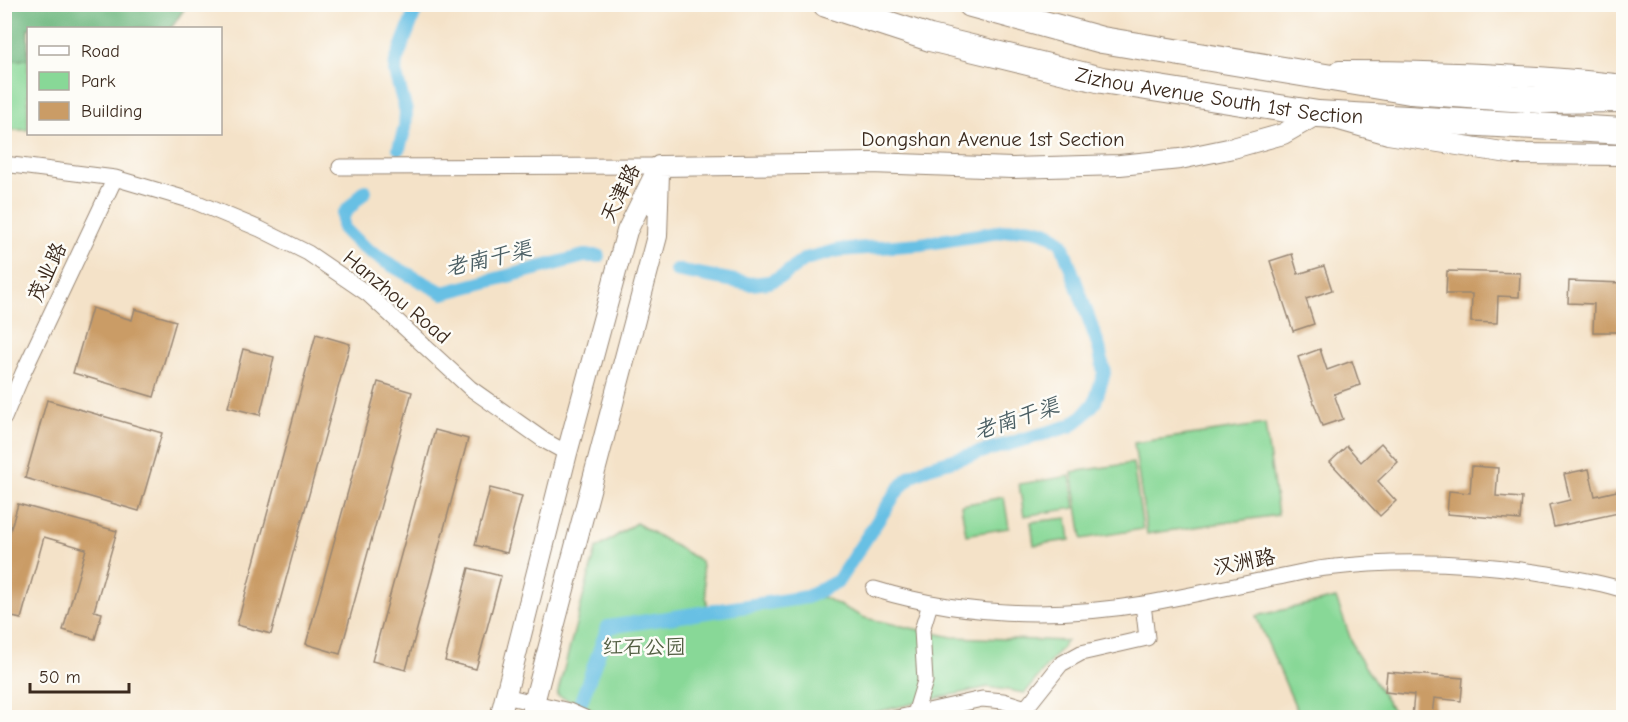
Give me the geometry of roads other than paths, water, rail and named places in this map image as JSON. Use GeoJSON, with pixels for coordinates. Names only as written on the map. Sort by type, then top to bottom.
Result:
{"type":"FeatureCollection","features":[{"type":"Feature","properties":{"kind":"highway","name":"Zizhou Avenue South 1st Section"},"geometry":{"type":"LineString","coordinates":[[826,4],[930,38],[1102,80],[1318,114],[1623,131]]}},
{"type":"Feature","properties":{"kind":"highway","name":"Zizhou Avenue South 1st Section"},"geometry":{"type":"LineString","coordinates":[[971,4],[1102,39],[1410,91],[1541,100],[1623,99]]}},
{"type":"Feature","properties":{"kind":"street"},"geometry":{"type":"LineString","coordinates":[[1289,70],[1444,71],[1623,85]]}},
{"type":"Feature","properties":{"kind":"street"},"geometry":{"type":"LineString","coordinates":[[1318,114],[1388,134],[1515,154],[1623,155]]}},
{"type":"Feature","properties":{"kind":"street","name":"Dongshan Avenue 1st Section"},"geometry":{"type":"LineString","coordinates":[[659,166],[872,163],[1012,168],[1120,165],[1180,159],[1233,148],[1283,134],[1318,114]]}},
{"type":"Feature","properties":{"kind":"street","name":"Hanzhou Road"},"geometry":{"type":"LineString","coordinates":[[4,164],[115,178],[193,201],[260,229],[308,253],[368,294],[470,387],[545,441],[567,453]]}},
{"type":"Feature","properties":{"kind":"street"},"geometry":{"type":"LineString","coordinates":[[340,167],[659,166]]}},
{"type":"Feature","properties":{"kind":"street","name":"天津路"},"geometry":{"type":"LineString","coordinates":[[500,717],[567,453],[627,231],[659,166]]}},
{"type":"Feature","properties":{"kind":"street","name":"天津路"},"geometry":{"type":"LineString","coordinates":[[532,710],[657,236],[659,166]]}},
{"type":"Feature","properties":{"kind":"street","name":"茂业路"},"geometry":{"type":"LineString","coordinates":[[4,418],[23,372],[115,178]]}},
{"type":"Feature","properties":{"kind":"street","name":"汉洲路"},"geometry":{"type":"LineString","coordinates":[[874,589],[930,604],[1023,614],[1078,613],[1143,604],[1325,568],[1386,563],[1475,564],[1558,576],[1623,590]]}},
{"type":"Feature","properties":{"kind":"street"},"geometry":{"type":"LineString","coordinates":[[915,714],[925,681],[922,630],[930,604]]}},
{"type":"Feature","properties":{"kind":"street"},"geometry":{"type":"LineString","coordinates":[[897,717],[982,699],[1003,700],[1026,708],[1061,664],[1081,653],[1147,638],[1143,604]]}},
{"type":"Feature","properties":{"kind":"street"},"geometry":{"type":"LineString","coordinates":[[506,696],[532,710],[579,715]]}},
{"type":"Feature","properties":{"kind":"waterway","name":"老南干渠"},"geometry":{"type":"LineString","coordinates":[[399,148],[405,128],[406,111],[395,72],[396,61],[418,4]]}},
{"type":"Feature","properties":{"kind":"waterway","name":"老南干渠"},"geometry":{"type":"LineString","coordinates":[[365,191],[343,215],[343,228],[377,256],[443,293],[584,256],[598,256]]}},
{"type":"Feature","properties":{"kind":"waterway","name":"老南干渠"},"geometry":{"type":"LineString","coordinates":[[575,718],[608,627],[807,597],[838,581],[898,490],[911,476],[929,467],[1070,426],[1095,402],[1104,373],[1099,347],[1062,244],[1040,230],[1024,228],[921,244],[839,250],[805,259],[784,275],[769,282],[751,284],[676,270]]}},
{"type":"Feature","properties":{"kind":"park label","name":"红石公园"},"geometry":{"type":"Point","coordinates":[644,647]}}]}
